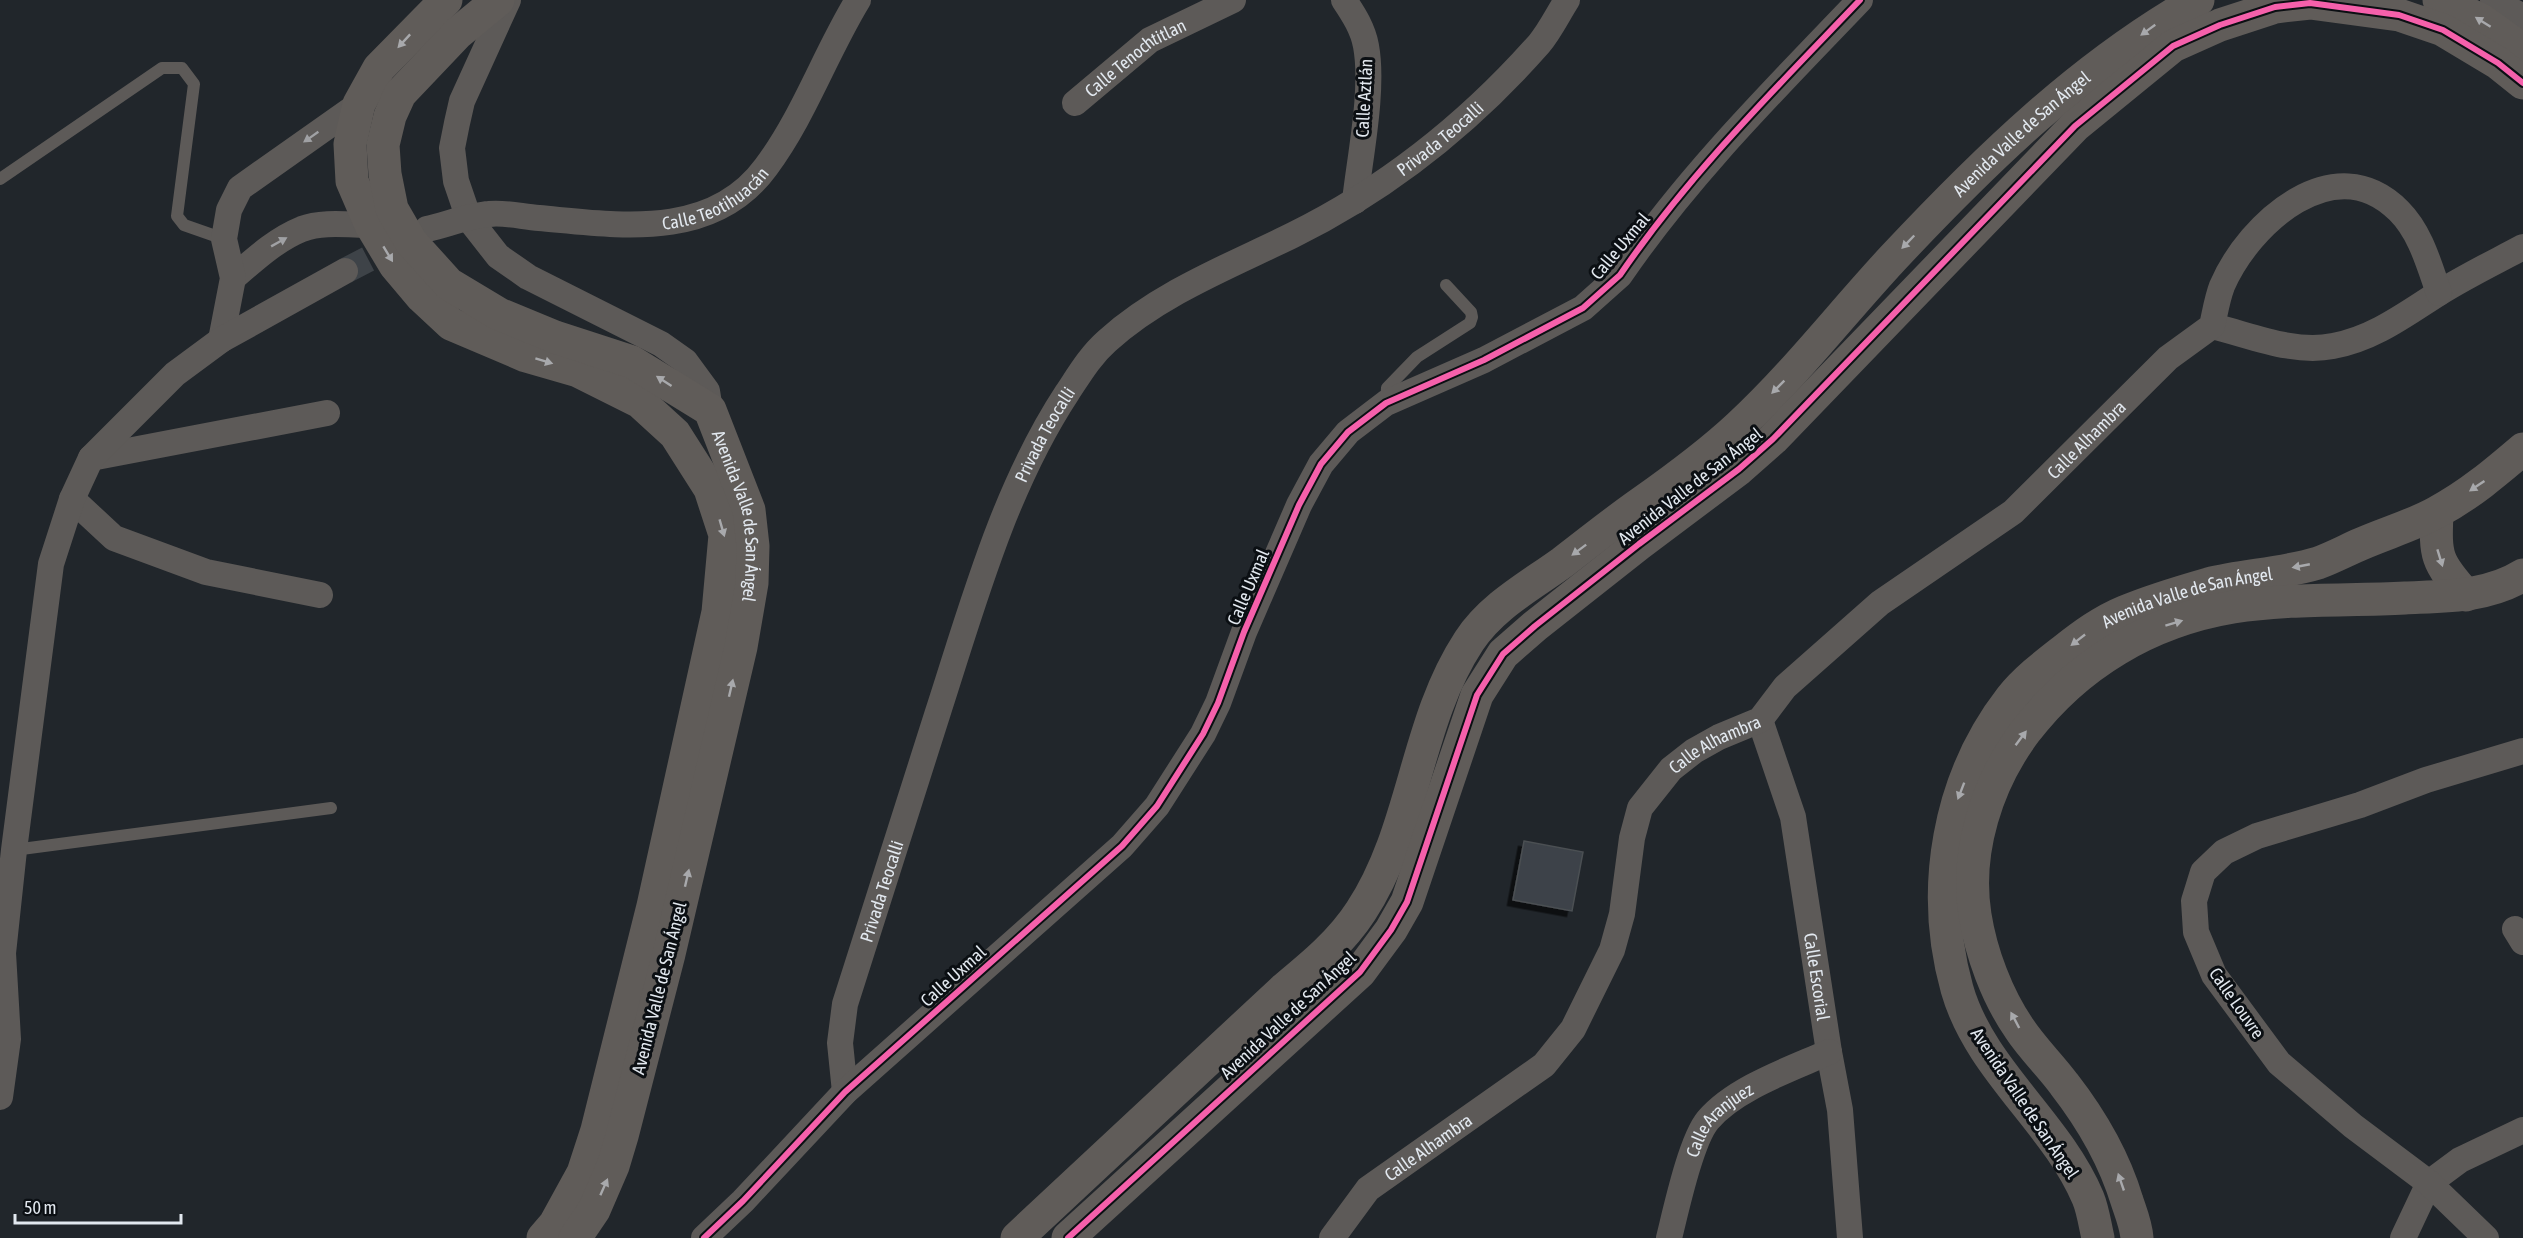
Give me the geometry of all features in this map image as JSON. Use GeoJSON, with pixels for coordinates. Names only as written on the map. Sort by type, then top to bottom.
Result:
{"type":"FeatureCollection","features":[{"type":"Feature","properties":{"kind":"street","name":"Avenida Valle de San Ángel"},"geometry":{"type":"LineString","coordinates":[[446,0],[380,69],[359,104],[350,144],[352,181],[371,225],[395,265],[422,297],[451,324],[526,356],[578,371],[640,402],[724,484]]}},
{"type":"Feature","properties":{"kind":"street","name":"Avenida Valle de San Ángel"},"geometry":{"type":"LineString","coordinates":[[498,0],[459,33],[400,94],[390,116],[383,145],[385,174],[392,209],[411,242],[449,284],[500,314],[555,337],[632,362],[710,410],[724,484],[725,535],[718,612],[653,906],[610,1133],[613,1166],[594,1210],[575,1238]]}},
{"type":"Feature","properties":{"kind":"street"},"geometry":{"type":"LineString","coordinates":[[508,0],[462,101],[452,148],[456,181],[469,219],[498,256],[528,277],[661,344],[685,361],[707,391],[710,410]]}},
{"type":"Feature","properties":{"kind":"street","name":"Calle Teotihuacán"},"geometry":{"type":"LineString","coordinates":[[427,229],[489,214],[626,226],[659,225],[711,212],[750,186],[765,169],[791,131],[830,50],[858,0]]}},
{"type":"Feature","properties":{"kind":"street","name":"Calle Tenochtitlan"},"geometry":{"type":"LineString","coordinates":[[1075,103],[1150,40],[1233,0]]}},
{"type":"Feature","properties":{"kind":"street","name":"Calle Aztlán"},"geometry":{"type":"LineString","coordinates":[[1344,0],[1363,34],[1369,76],[1355,201]]}},
{"type":"Feature","properties":{"kind":"street","name":"Privada Teocalli"},"geometry":{"type":"LineString","coordinates":[[845,1092],[840,1043],[845,1004],[974,601],[1014,494],[1054,413],[1088,362],[1107,341],[1160,302],[1355,201],[1417,159],[1464,119],[1541,42],[1567,0]]}},
{"type":"Feature","properties":{"kind":"street","name":"Calle Uxmal"},"geometry":{"type":"LineString","coordinates":[[704,1238],[743,1201],[845,1092],[1122,846],[1157,806],[1203,734],[1218,703],[1249,621],[1299,505],[1321,464],[1348,432],[1386,403],[1484,360],[1583,308],[1620,275],[1710,158],[1792,68],[1860,0]]}},
{"type":"Feature","properties":{"kind":"street","name":"Avenida Valle de San Ángel"},"geometry":{"type":"LineString","coordinates":[[1017,1238],[1284,989],[1319,960],[1361,911],[1377,883],[1390,851],[1451,672],[1469,640],[1496,609],[1688,470],[1738,427],[1796,370],[1891,261],[1931,219],[2070,86],[2161,21],[2198,0]]}},
{"type":"Feature","properties":{"kind":"street"},"geometry":{"type":"LineString","coordinates":[[2439,0],[2481,20],[2523,50]]}},
{"type":"Feature","properties":{"kind":"street"},"geometry":{"type":"LineString","coordinates":[[2493,0],[2523,17]]}},
{"type":"Feature","properties":{"kind":"street","name":"Avenida Valle de San Ángel"},"geometry":{"type":"LineString","coordinates":[[1068,1238],[1360,972],[1391,930],[1407,902],[1478,694],[1503,654],[1535,626],[1739,469],[1773,440],[2075,126],[2173,46],[2220,26],[2275,7],[2310,3],[2399,15],[2443,30],[2498,63],[2523,83]]}},
{"type":"Feature","properties":{"kind":"street"},"geometry":{"type":"LineString","coordinates":[[221,340],[233,278],[224,239],[229,210],[240,188],[359,104]]}},
{"type":"Feature","properties":{"kind":"street"},"geometry":{"type":"LineString","coordinates":[[350,144],[383,145]]}},
{"type":"Feature","properties":{"kind":"street"},"geometry":{"type":"LineString","coordinates":[[2439,293],[2418,237],[2399,212],[2380,197],[2356,188],[2340,186],[2319,189],[2296,200],[2267,221],[2245,248],[2221,288],[2212,326],[2264,341],[2311,347],[2333,346],[2381,329],[2439,293],[2523,246]]}},
{"type":"Feature","properties":{"kind":"street"},"geometry":{"type":"LineString","coordinates":[[1958,192],[1983,223]]}},
{"type":"Feature","properties":{"kind":"street"},"geometry":{"type":"LineString","coordinates":[[1931,219],[1955,250]]}},
{"type":"Feature","properties":{"kind":"street"},"geometry":{"type":"LineString","coordinates":[[233,278],[269,247],[302,229],[331,224],[371,225]]}},
{"type":"Feature","properties":{"kind":"street"},"geometry":{"type":"LineString","coordinates":[[0,1097],[8,1039],[3,953],[14,850],[51,564],[72,499],[91,458],[175,374],[221,340],[345,271]]}},
{"type":"Feature","properties":{"kind":"street","name":"Calle Alhambra"},"geometry":{"type":"LineString","coordinates":[[1332,1238],[1368,1189],[1544,1065],[1573,1029],[1612,950],[1622,914],[1632,838],[1640,808],[1671,769],[1694,751],[1719,737],[1760,720],[1785,687],[1880,603],[2013,512],[2168,358],[2212,326]]}},
{"type":"Feature","properties":{"kind":"street"},"geometry":{"type":"LineString","coordinates":[[91,458],[327,412]]}},
{"type":"Feature","properties":{"kind":"street","name":"Avenida Valle de San Ángel"},"geometry":{"type":"LineString","coordinates":[[2098,1238],[2089,1200],[2071,1166],[2007,1081],[1970,1022],[1958,990],[1951,958],[1945,910],[1948,838],[1953,816],[1971,766],[1988,731],[2013,695],[2047,663],[2087,633],[2121,613],[2208,584],[2318,563],[2437,513],[2483,483],[2523,449]]}},
{"type":"Feature","properties":{"kind":"street"},"geometry":{"type":"LineString","coordinates":[[72,499],[114,538],[206,572],[320,595]]}},
{"type":"Feature","properties":{"kind":"street"},"geometry":{"type":"LineString","coordinates":[[2437,513],[2438,556],[2444,571],[2466,595]]}},
{"type":"Feature","properties":{"kind":"street","name":"Avenida Valle de San Ángel"},"geometry":{"type":"LineString","coordinates":[[2137,1238],[2120,1176],[2106,1147],[2065,1085],[2018,1027],[1995,981],[1982,948],[1975,912],[1974,869],[1981,822],[1991,788],[2018,742],[2070,684],[2110,652],[2151,630],[2212,612],[2265,603],[2466,595],[2509,584],[2523,575]]}},
{"type":"Feature","properties":{"kind":"street","name":"Calle Escorial"},"geometry":{"type":"LineString","coordinates":[[1760,720],[1794,817],[1828,1052],[1840,1110],[1850,1238]]}},
{"type":"Feature","properties":{"kind":"street","name":"Calle Louvre"},"geometry":{"type":"LineString","coordinates":[[2486,1238],[2429,1183],[2353,1126],[2279,1064],[2214,975],[2196,932],[2194,901],[2203,872],[2224,852],[2257,836],[2360,805],[2426,780],[2523,751]]}},
{"type":"Feature","properties":{"kind":"street","name":"Calle Aranjuez"},"geometry":{"type":"LineString","coordinates":[[1669,1238],[1685,1177],[1707,1121],[1726,1103],[1828,1052]]}},
{"type":"Feature","properties":{"kind":"street"},"geometry":{"type":"LineString","coordinates":[[2403,1238],[2429,1183],[2460,1160],[2523,1130]]}},
{"type":"Feature","properties":{"kind":"street","name":"Avenida Valle de San Ángel"},"geometry":{"type":"LineString","coordinates":[[543,1238],[555,1224],[583,1173],[610,1133]]}},
{"type":"Feature","properties":{"kind":"lane"},"geometry":{"type":"LineString","coordinates":[[0,179],[162,68],[182,68],[194,84],[177,216],[184,225],[224,239]]}},
{"type":"Feature","properties":{"kind":"lane"},"geometry":{"type":"LineString","coordinates":[[1386,403],[1387,388],[1417,357],[1470,323],[1471,312],[1446,285]]}},
{"type":"Feature","properties":{"kind":"lane"},"geometry":{"type":"LineString","coordinates":[[14,850],[331,808]]}},
{"type":"Feature","properties":{"kind":"building"},"geometry":{"type":"Polygon","coordinates":[[[1524,841],[1583,852],[1572,911],[1513,900],[1524,841]]]}},
{"type":"Feature","properties":{"kind":"tunnel"},"geometry":{"type":"LineString","coordinates":[[345,271],[401,242]]}},
{"type":"Feature","properties":{"kind":"cycle path"},"geometry":{"type":"LineString","coordinates":[[704,1238],[743,1201],[845,1092],[1122,846],[1157,806],[1203,734],[1218,703],[1244,632],[1299,505],[1321,464],[1348,432],[1386,403],[1484,360],[1583,308],[1620,275],[1704,167],[1765,99],[1860,0]]}},
{"type":"Feature","properties":{"kind":"cycle path"},"geometry":{"type":"LineString","coordinates":[[1068,1238],[1360,972],[1391,930],[1407,902],[1477,695],[1503,654],[1639,544],[1739,469],[1773,439],[2075,126],[2173,46],[2220,25],[2275,7],[2310,3],[2399,15],[2443,30],[2498,63],[2523,83]]}}]}
